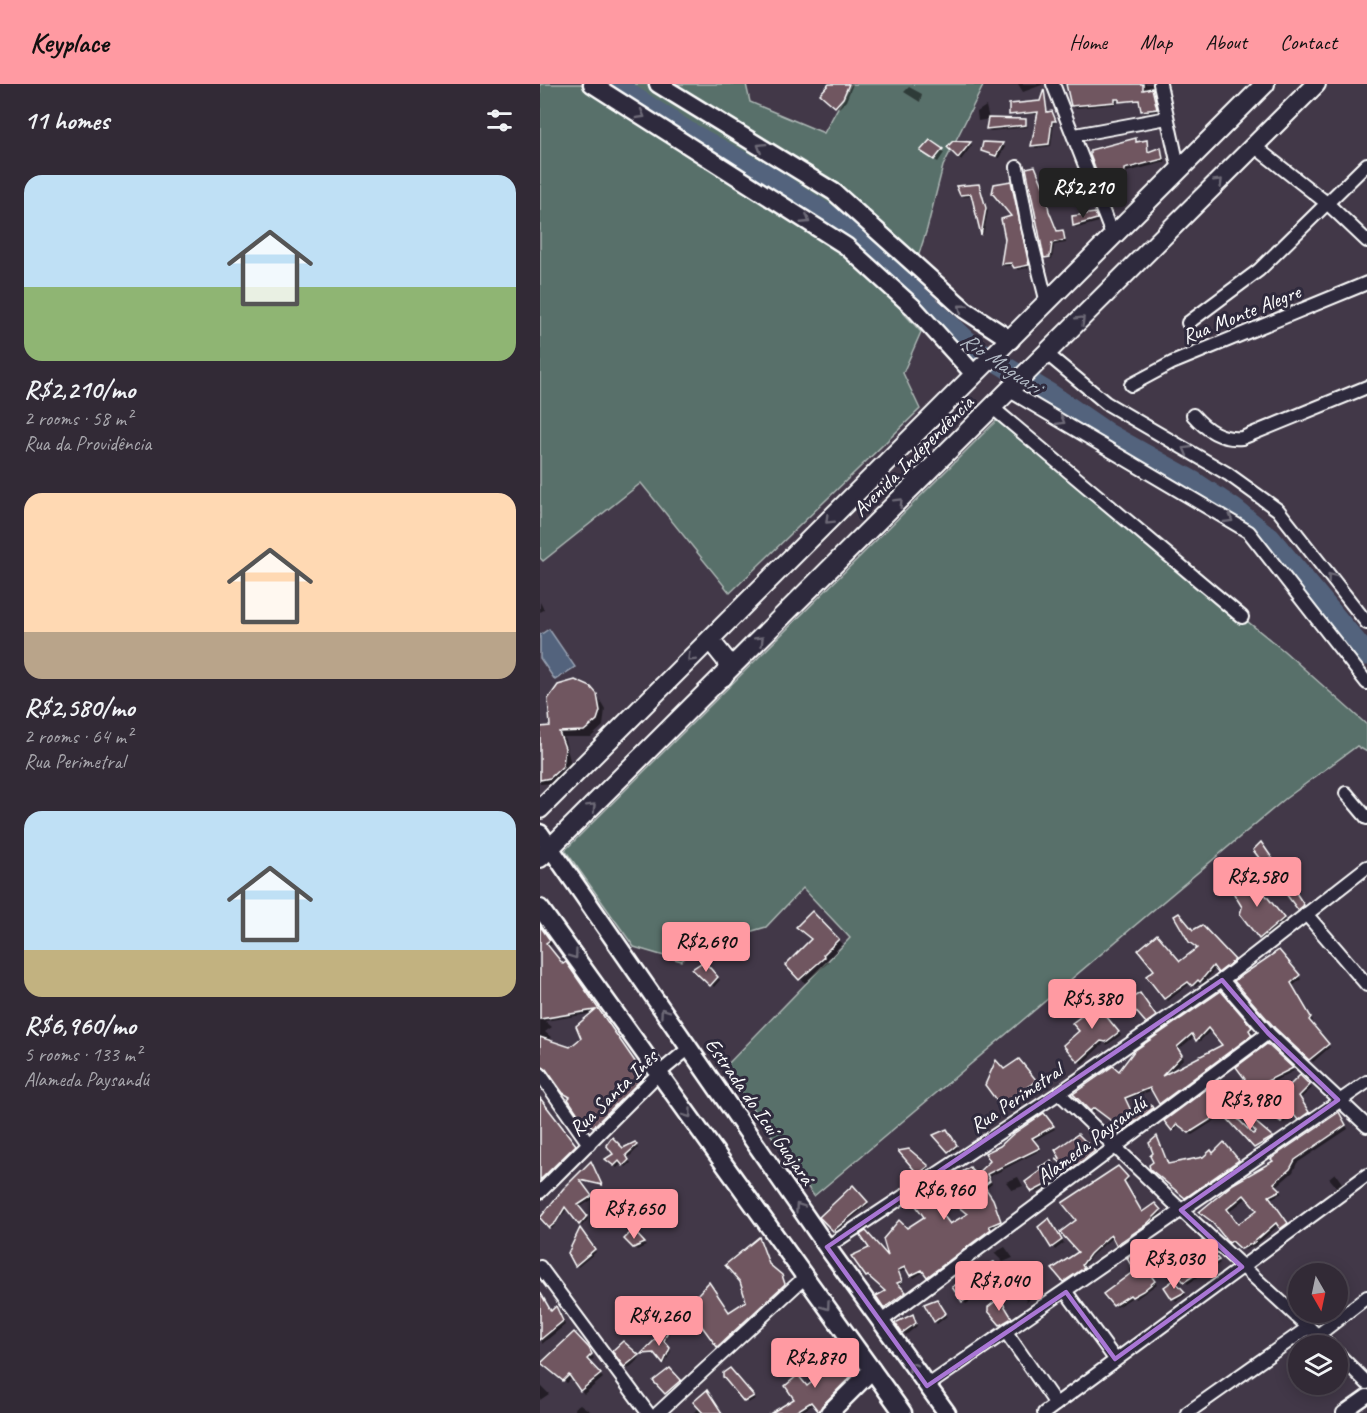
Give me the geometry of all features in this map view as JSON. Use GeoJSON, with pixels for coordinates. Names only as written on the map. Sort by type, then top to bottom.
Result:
{"type":"FeatureCollection","features":[{"type":"Feature","properties":{"kind":"main road"},"geometry":{"type":"LineString","coordinates":[[592,84],[846,246],[913,307],[974,374]]}},
{"type":"Feature","properties":{"kind":"main road"},"geometry":{"type":"LineString","coordinates":[[658,84],[834,192],[965,310],[1009,342]]}},
{"type":"Feature","properties":{"kind":"main road","name":"Avenida Independência"},"geometry":{"type":"LineString","coordinates":[[540,809],[1265,84]]}},
{"type":"Feature","properties":{"kind":"main road","name":"Avenida Independência"},"geometry":{"type":"LineString","coordinates":[[544,846],[723,677],[1316,84]]}},
{"type":"Feature","properties":{"kind":"main road"},"geometry":{"type":"LineString","coordinates":[[710,640],[726,660],[728,668],[723,677]]}},
{"type":"Feature","properties":{"kind":"main road","name":"Estrada do Icuí Guajará"},"geometry":{"type":"LineString","coordinates":[[544,846],[880,1322],[947,1413]]}},
{"type":"Feature","properties":{"kind":"main road"},"geometry":{"type":"LineString","coordinates":[[540,908],[903,1413]]}},
{"type":"Feature","properties":{"kind":"main road"},"geometry":{"type":"LineString","coordinates":[[829,1413],[872,1370]]}},
{"type":"Feature","properties":{"kind":"street"},"geometry":{"type":"LineString","coordinates":[[1053,84],[1075,135],[1113,237]]}},
{"type":"Feature","properties":{"kind":"street"},"geometry":{"type":"LineString","coordinates":[[1160,84],[1179,170]]}},
{"type":"Feature","properties":{"kind":"street"},"geometry":{"type":"LineString","coordinates":[[1075,135],[1167,118]]}},
{"type":"Feature","properties":{"kind":"street"},"geometry":{"type":"LineString","coordinates":[[1254,146],[1328,204],[1367,241]]}},
{"type":"Feature","properties":{"kind":"street"},"geometry":{"type":"LineString","coordinates":[[1188,323],[1259,270],[1367,164]]}},
{"type":"Feature","properties":{"kind":"street"},"geometry":{"type":"LineString","coordinates":[[1017,167],[1028,227],[1047,303]]}},
{"type":"Feature","properties":{"kind":"street","name":"Rua Monte Alegre"},"geometry":{"type":"LineString","coordinates":[[1131,384],[1219,343],[1367,283]]}},
{"type":"Feature","properties":{"kind":"street"},"geometry":{"type":"LineString","coordinates":[[1043,358],[1106,403],[1228,474],[1278,510],[1367,624]]}},
{"type":"Feature","properties":{"kind":"street"},"geometry":{"type":"LineString","coordinates":[[1192,415],[1212,433],[1230,439],[1242,438],[1367,387]]}},
{"type":"Feature","properties":{"kind":"street"},"geometry":{"type":"LineString","coordinates":[[1013,388],[1250,532],[1367,683]]}},
{"type":"Feature","properties":{"kind":"street"},"geometry":{"type":"LineString","coordinates":[[993,408],[1242,617]]}},
{"type":"Feature","properties":{"kind":"street"},"geometry":{"type":"LineString","coordinates":[[1346,793],[1367,818]]}},
{"type":"Feature","properties":{"kind":"street","name":"Rua Perimetral"},"geometry":{"type":"LineString","coordinates":[[827,1247],[1059,1093],[1222,980],[1367,867]]}},
{"type":"Feature","properties":{"kind":"street"},"geometry":{"type":"LineString","coordinates":[[1306,914],[1367,985]]}},
{"type":"Feature","properties":{"kind":"street"},"geometry":{"type":"LineString","coordinates":[[1222,980],[1268,1033],[1367,1126]]}},
{"type":"Feature","properties":{"kind":"street","name":"Alameda Paysandú"},"geometry":{"type":"LineString","coordinates":[[880,1322],[1268,1033]]}},
{"type":"Feature","properties":{"kind":"street","name":"Rua Santa Inês"},"geometry":{"type":"LineString","coordinates":[[540,1192],[659,1073],[688,1049]]}},
{"type":"Feature","properties":{"kind":"street"},"geometry":{"type":"LineString","coordinates":[[540,1074],[590,1144]]}},
{"type":"Feature","properties":{"kind":"street"},"geometry":{"type":"LineString","coordinates":[[927,1386],[1367,1082]]}},
{"type":"Feature","properties":{"kind":"street"},"geometry":{"type":"LineString","coordinates":[[1059,1093],[1242,1267],[1318,1335]]}},
{"type":"Feature","properties":{"kind":"street"},"geometry":{"type":"LineString","coordinates":[[1044,1413],[1367,1175]]}},
{"type":"Feature","properties":{"kind":"street"},"geometry":{"type":"LineString","coordinates":[[540,1267],[648,1413]]}},
{"type":"Feature","properties":{"kind":"street"},"geometry":{"type":"LineString","coordinates":[[658,1413],[805,1276]]}},
{"type":"Feature","properties":{"kind":"street"},"geometry":{"type":"LineString","coordinates":[[1066,1292],[1115,1359]]}},
{"type":"Feature","properties":{"kind":"street"},"geometry":{"type":"LineString","coordinates":[[1187,1413],[1367,1298]]}},
{"type":"Feature","properties":{"kind":"street"},"geometry":{"type":"LineString","coordinates":[[1006,1332],[1056,1404]]}},
{"type":"Feature","properties":{"kind":"street"},"geometry":{"type":"LineString","coordinates":[[1348,1364],[1367,1383]]}},
{"type":"Feature","properties":{"kind":"street"},"geometry":{"type":"LineString","coordinates":[[1343,1413],[1367,1395]]}},
{"type":"Feature","properties":{"kind":"highlighted area"},"geometry":{"type":"Polygon","coordinates":[[[1222,980],[1268,1033],[1338,1100],[1181,1210],[1242,1267],[1115,1359],[1066,1292],[927,1386],[827,1247],[1222,980]]]}},
{"type":"Feature","properties":{"kind":"green space"},"geometry":{"type":"Polygon","coordinates":[[[540,84],[746,84],[750,102],[824,133],[851,84],[984,84],[943,166],[927,229],[901,310],[921,332],[903,373],[920,409],[730,593],[641,483],[543,561],[540,558],[540,84]]]}},
{"type":"Feature","properties":{"kind":"green space"},"geometry":{"type":"Polygon","coordinates":[[[998,419],[1284,651],[1367,725],[1367,752],[1357,746],[1285,799],[814,1196],[724,1068],[850,938],[803,888],[766,927],[701,946],[681,961],[634,947],[565,850],[998,419]]]}},
{"type":"Feature","properties":{"kind":"water"},"geometry":{"type":"Polygon","coordinates":[[[549,629],[575,667],[555,680],[540,658],[540,635],[549,629]]]}},
{"type":"Feature","properties":{"kind":"building"},"geometry":{"type":"Polygon","coordinates":[[[829,84],[849,84],[843,98],[835,107],[820,94],[829,84]]]}},
{"type":"Feature","properties":{"kind":"building"},"geometry":{"type":"Polygon","coordinates":[[[1066,84],[1143,84],[1143,90],[1152,88],[1157,109],[1141,111],[1139,100],[1119,102],[1119,99],[1115,99],[1115,102],[1071,106],[1066,84]]]}},
{"type":"Feature","properties":{"kind":"building"},"geometry":{"type":"Polygon","coordinates":[[[1044,89],[1047,112],[1052,111],[1056,121],[1052,121],[1049,144],[1031,146],[1038,112],[1009,115],[1009,104],[1040,101],[1044,89]]]}},
{"type":"Feature","properties":{"kind":"building"},"geometry":{"type":"Polygon","coordinates":[[[988,118],[1026,119],[1026,125],[986,129],[988,118]]]}},
{"type":"Feature","properties":{"kind":"building"},"geometry":{"type":"Polygon","coordinates":[[[1136,138],[1136,142],[1147,140],[1148,152],[1161,147],[1163,159],[1124,169],[1124,182],[1102,187],[1090,150],[1136,138]]]}},
{"type":"Feature","properties":{"kind":"building"},"geometry":{"type":"Polygon","coordinates":[[[930,140],[943,149],[934,160],[920,151],[930,140]]]}},
{"type":"Feature","properties":{"kind":"building"},"geometry":{"type":"Polygon","coordinates":[[[953,141],[971,142],[958,158],[947,147],[953,141]]]}},
{"type":"Feature","properties":{"kind":"building"},"geometry":{"type":"Polygon","coordinates":[[[983,142],[1003,143],[996,156],[981,151],[983,142]]]}},
{"type":"Feature","properties":{"kind":"building"},"geometry":{"type":"Polygon","coordinates":[[[1035,166],[1043,186],[1050,183],[1050,193],[1046,194],[1049,211],[1057,231],[1063,230],[1065,240],[1052,243],[1050,257],[1044,258],[1026,168],[1035,166]]]}},
{"type":"Feature","properties":{"kind":"building"},"geometry":{"type":"Polygon","coordinates":[[[1011,181],[1029,265],[1014,268],[1011,263],[1001,264],[1005,239],[1001,219],[1011,216],[992,193],[994,184],[1011,181]]]}},
{"type":"Feature","properties":{"kind":"building"},"geometry":{"type":"Polygon","coordinates":[[[979,184],[986,208],[981,235],[971,194],[960,195],[956,186],[979,184]]]}},
{"type":"Feature","properties":{"kind":"building"},"geometry":{"type":"Polygon","coordinates":[[[1095,213],[1097,219],[1073,226],[1072,216],[1095,213]]]}},
{"type":"Feature","properties":{"kind":"building"},"geometry":{"type":"Polygon","coordinates":[[[575,680],[591,687],[597,694],[600,711],[597,720],[584,731],[559,732],[565,748],[563,766],[550,778],[540,780],[540,727],[550,726],[548,699],[558,685],[575,680]]]}},
{"type":"Feature","properties":{"kind":"building"},"geometry":{"type":"Polygon","coordinates":[[[1261,842],[1279,868],[1270,872],[1253,850],[1261,842]]]}},
{"type":"Feature","properties":{"kind":"building"},"geometry":{"type":"Polygon","coordinates":[[[1249,874],[1284,918],[1259,939],[1240,914],[1242,907],[1234,894],[1238,884],[1240,886],[1249,874]]]}},
{"type":"Feature","properties":{"kind":"building"},"geometry":{"type":"Polygon","coordinates":[[[1291,885],[1304,905],[1298,910],[1283,890],[1291,885]]]}},
{"type":"Feature","properties":{"kind":"building"},"geometry":{"type":"Polygon","coordinates":[[[812,911],[839,939],[823,955],[825,957],[799,980],[785,965],[811,939],[796,927],[812,911]]]}},
{"type":"Feature","properties":{"kind":"building"},"geometry":{"type":"Polygon","coordinates":[[[1179,913],[1193,930],[1202,925],[1235,960],[1218,973],[1213,966],[1200,982],[1198,980],[1192,986],[1188,982],[1164,999],[1146,976],[1154,970],[1138,950],[1157,934],[1180,961],[1197,948],[1189,942],[1174,916],[1179,913]]]}},
{"type":"Feature","properties":{"kind":"building"},"geometry":{"type":"Polygon","coordinates":[[[540,926],[550,940],[546,943],[563,964],[566,962],[645,1076],[593,1127],[578,1114],[568,1099],[570,1097],[563,1093],[546,1069],[540,1066],[540,1037],[570,1047],[581,1038],[576,1026],[595,1010],[540,1019],[540,926]]]}},
{"type":"Feature","properties":{"kind":"building"},"geometry":{"type":"Polygon","coordinates":[[[1279,950],[1300,975],[1291,983],[1311,1017],[1309,1020],[1329,1044],[1309,1060],[1275,1028],[1234,981],[1279,950]]]}},
{"type":"Feature","properties":{"kind":"building"},"geometry":{"type":"Polygon","coordinates":[[[704,961],[718,977],[710,986],[692,969],[704,961]]]}},
{"type":"Feature","properties":{"kind":"building"},"geometry":{"type":"Polygon","coordinates":[[[1221,991],[1252,1027],[1249,1030],[1252,1035],[1159,1104],[1150,1088],[1125,1098],[1134,1117],[1151,1105],[1153,1108],[1116,1136],[1107,1128],[1114,1123],[1094,1108],[1090,1111],[1073,1094],[1113,1066],[1119,1071],[1134,1051],[1221,991]],[[1208,1028],[1196,1041],[1192,1034],[1177,1047],[1182,1055],[1162,1076],[1222,1045],[1208,1028]]]}},
{"type":"Feature","properties":{"kind":"building"},"geometry":{"type":"Polygon","coordinates":[[[1140,993],[1156,1016],[1146,1023],[1127,1001],[1140,993]]]}},
{"type":"Feature","properties":{"kind":"building"},"geometry":{"type":"Polygon","coordinates":[[[1107,997],[1116,1009],[1106,1016],[1119,1032],[1106,1042],[1101,1041],[1078,1062],[1063,1045],[1079,1031],[1072,1023],[1107,997]]]}},
{"type":"Feature","properties":{"kind":"building"},"geometry":{"type":"Polygon","coordinates":[[[1267,1044],[1293,1068],[1245,1092],[1238,1084],[1245,1079],[1236,1067],[1267,1044]]]}},
{"type":"Feature","properties":{"kind":"building"},"geometry":{"type":"Polygon","coordinates":[[[1019,1059],[1037,1081],[1015,1095],[1002,1108],[985,1085],[996,1060],[1004,1069],[1019,1059]]]}},
{"type":"Feature","properties":{"kind":"building"},"geometry":{"type":"Polygon","coordinates":[[[1300,1075],[1310,1085],[1299,1096],[1309,1112],[1298,1120],[1290,1110],[1281,1122],[1267,1112],[1267,1108],[1300,1075]]]}},
{"type":"Feature","properties":{"kind":"building"},"geometry":{"type":"Polygon","coordinates":[[[1215,1083],[1220,1091],[1227,1085],[1233,1092],[1228,1099],[1231,1101],[1221,1113],[1189,1133],[1177,1124],[1172,1131],[1164,1121],[1215,1083]]]}},
{"type":"Feature","properties":{"kind":"building"},"geometry":{"type":"Polygon","coordinates":[[[540,1098],[576,1145],[540,1180],[540,1098]]]}},
{"type":"Feature","properties":{"kind":"building"},"geometry":{"type":"Polygon","coordinates":[[[1229,1110],[1253,1134],[1256,1132],[1249,1124],[1253,1120],[1273,1137],[1254,1148],[1224,1115],[1229,1110]]]}},
{"type":"Feature","properties":{"kind":"building"},"geometry":{"type":"Polygon","coordinates":[[[1339,1112],[1346,1125],[1295,1160],[1290,1169],[1274,1183],[1281,1190],[1269,1196],[1288,1223],[1280,1229],[1276,1223],[1253,1243],[1241,1249],[1232,1241],[1229,1243],[1211,1221],[1199,1212],[1233,1184],[1273,1161],[1271,1159],[1339,1112]],[[1244,1195],[1227,1209],[1238,1224],[1257,1210],[1244,1195]]]}},
{"type":"Feature","properties":{"kind":"building"},"geometry":{"type":"Polygon","coordinates":[[[1044,1113],[1054,1126],[1032,1138],[1040,1148],[987,1174],[990,1181],[984,1186],[993,1199],[1001,1221],[989,1226],[991,1229],[927,1277],[922,1270],[910,1276],[905,1267],[898,1270],[902,1281],[897,1283],[906,1292],[884,1308],[876,1296],[885,1291],[868,1276],[866,1277],[851,1256],[869,1248],[860,1235],[866,1231],[888,1256],[883,1239],[899,1220],[907,1228],[924,1217],[914,1203],[927,1194],[950,1224],[967,1214],[951,1201],[956,1199],[946,1182],[970,1167],[975,1175],[990,1161],[985,1153],[1000,1146],[1013,1134],[1044,1113]]]}},
{"type":"Feature","properties":{"kind":"building"},"geometry":{"type":"Polygon","coordinates":[[[947,1129],[957,1145],[948,1152],[933,1135],[947,1129]]]}},
{"type":"Feature","properties":{"kind":"building"},"geometry":{"type":"Polygon","coordinates":[[[1078,1134],[1095,1151],[1070,1170],[1056,1159],[1060,1158],[1055,1150],[1078,1134]]]}},
{"type":"Feature","properties":{"kind":"building"},"geometry":{"type":"Polygon","coordinates":[[[1157,1136],[1168,1164],[1203,1157],[1211,1150],[1213,1153],[1224,1142],[1239,1160],[1185,1198],[1150,1169],[1149,1165],[1153,1162],[1150,1156],[1153,1153],[1149,1143],[1157,1136]]]}},
{"type":"Feature","properties":{"kind":"building"},"geometry":{"type":"Polygon","coordinates":[[[612,1137],[623,1148],[635,1142],[637,1145],[626,1155],[629,1160],[623,1166],[619,1161],[614,1166],[605,1159],[613,1154],[606,1145],[612,1137]]]}},
{"type":"Feature","properties":{"kind":"building"},"geometry":{"type":"Polygon","coordinates":[[[909,1149],[929,1166],[918,1174],[898,1151],[909,1149]]]}},
{"type":"Feature","properties":{"kind":"building"},"geometry":{"type":"Polygon","coordinates":[[[591,1161],[602,1185],[580,1180],[592,1196],[578,1205],[587,1216],[579,1225],[565,1207],[556,1222],[549,1228],[540,1218],[563,1189],[591,1161]]]}},
{"type":"Feature","properties":{"kind":"building"},"geometry":{"type":"Polygon","coordinates":[[[1051,1161],[1059,1178],[1032,1192],[1025,1182],[1041,1170],[1039,1167],[1051,1161]]]}},
{"type":"Feature","properties":{"kind":"building"},"geometry":{"type":"Polygon","coordinates":[[[1118,1166],[1128,1177],[1124,1181],[1142,1212],[1155,1203],[1161,1210],[1147,1224],[1116,1245],[1111,1235],[1108,1237],[1090,1254],[1082,1265],[1084,1268],[1063,1282],[1052,1269],[1078,1252],[1060,1232],[1076,1220],[1062,1203],[1118,1166]]]}},
{"type":"Feature","properties":{"kind":"building"},"geometry":{"type":"Polygon","coordinates":[[[853,1185],[868,1202],[833,1231],[819,1217],[853,1185]]]}},
{"type":"Feature","properties":{"kind":"building"},"geometry":{"type":"Polygon","coordinates":[[[1049,1218],[1062,1240],[1051,1248],[1038,1227],[1049,1218]]]}},
{"type":"Feature","properties":{"kind":"building"},"geometry":{"type":"Polygon","coordinates":[[[580,1228],[595,1249],[575,1266],[568,1253],[580,1228]]]}},
{"type":"Feature","properties":{"kind":"building"},"geometry":{"type":"Polygon","coordinates":[[[633,1230],[645,1243],[633,1248],[624,1239],[633,1230]]]}},
{"type":"Feature","properties":{"kind":"building"},"geometry":{"type":"Polygon","coordinates":[[[759,1237],[769,1264],[782,1275],[785,1284],[717,1347],[687,1306],[709,1282],[729,1312],[746,1301],[740,1282],[725,1265],[759,1237]]]}},
{"type":"Feature","properties":{"kind":"building"},"geometry":{"type":"Polygon","coordinates":[[[1202,1241],[1219,1260],[1184,1282],[1175,1272],[1185,1267],[1180,1259],[1202,1241]]]}},
{"type":"Feature","properties":{"kind":"building"},"geometry":{"type":"Polygon","coordinates":[[[1135,1253],[1155,1281],[1143,1291],[1132,1297],[1130,1295],[1113,1306],[1103,1294],[1134,1271],[1127,1258],[1135,1253]]]}},
{"type":"Feature","properties":{"kind":"building"},"geometry":{"type":"Polygon","coordinates":[[[994,1262],[1005,1276],[962,1302],[952,1287],[972,1275],[970,1272],[994,1262]]]}},
{"type":"Feature","properties":{"kind":"building"},"geometry":{"type":"Polygon","coordinates":[[[1174,1280],[1185,1292],[1172,1299],[1164,1287],[1174,1280]]]}},
{"type":"Feature","properties":{"kind":"building"},"geometry":{"type":"Polygon","coordinates":[[[540,1292],[551,1311],[556,1306],[563,1321],[540,1340],[540,1292]]]}},
{"type":"Feature","properties":{"kind":"building"},"geometry":{"type":"Polygon","coordinates":[[[937,1299],[946,1313],[934,1322],[924,1304],[937,1299]]]}},
{"type":"Feature","properties":{"kind":"building"},"geometry":{"type":"Polygon","coordinates":[[[997,1300],[1001,1300],[1012,1318],[1000,1325],[988,1311],[988,1307],[997,1300]]]}},
{"type":"Feature","properties":{"kind":"building"},"geometry":{"type":"Polygon","coordinates":[[[913,1314],[916,1323],[902,1333],[895,1323],[913,1314]]]}},
{"type":"Feature","properties":{"kind":"building"},"geometry":{"type":"Polygon","coordinates":[[[671,1323],[664,1341],[670,1348],[663,1364],[654,1353],[641,1354],[671,1323]]]}},
{"type":"Feature","properties":{"kind":"building"},"geometry":{"type":"Polygon","coordinates":[[[574,1332],[589,1348],[592,1354],[587,1359],[601,1374],[580,1391],[569,1375],[563,1381],[541,1363],[574,1332]]]}},
{"type":"Feature","properties":{"kind":"building"},"geometry":{"type":"Polygon","coordinates":[[[623,1341],[639,1355],[624,1367],[612,1351],[623,1341]]]}},
{"type":"Feature","properties":{"kind":"building"},"geometry":{"type":"Polygon","coordinates":[[[838,1362],[854,1373],[819,1412],[811,1402],[794,1413],[771,1413],[794,1399],[785,1386],[798,1375],[807,1386],[838,1362]]]}},
{"type":"Feature","properties":{"kind":"building"},"geometry":{"type":"Polygon","coordinates":[[[670,1368],[681,1380],[665,1394],[653,1381],[670,1368]]]}},
{"type":"Feature","properties":{"kind":"building"},"geometry":{"type":"Polygon","coordinates":[[[730,1368],[754,1396],[744,1402],[723,1377],[723,1373],[730,1368]]]}},
{"type":"Feature","properties":{"kind":"building"},"geometry":{"type":"Polygon","coordinates":[[[707,1390],[722,1413],[703,1413],[693,1402],[707,1390]]]}},
{"type":"Feature","properties":{"kind":"waterway","name":"Rio Maguari"},"geometry":{"type":"LineString","coordinates":[[619,84],[632,96],[688,132],[768,176],[831,217],[976,349],[1050,394],[1108,434],[1194,482],[1234,509],[1270,538],[1367,655]]}}]}
